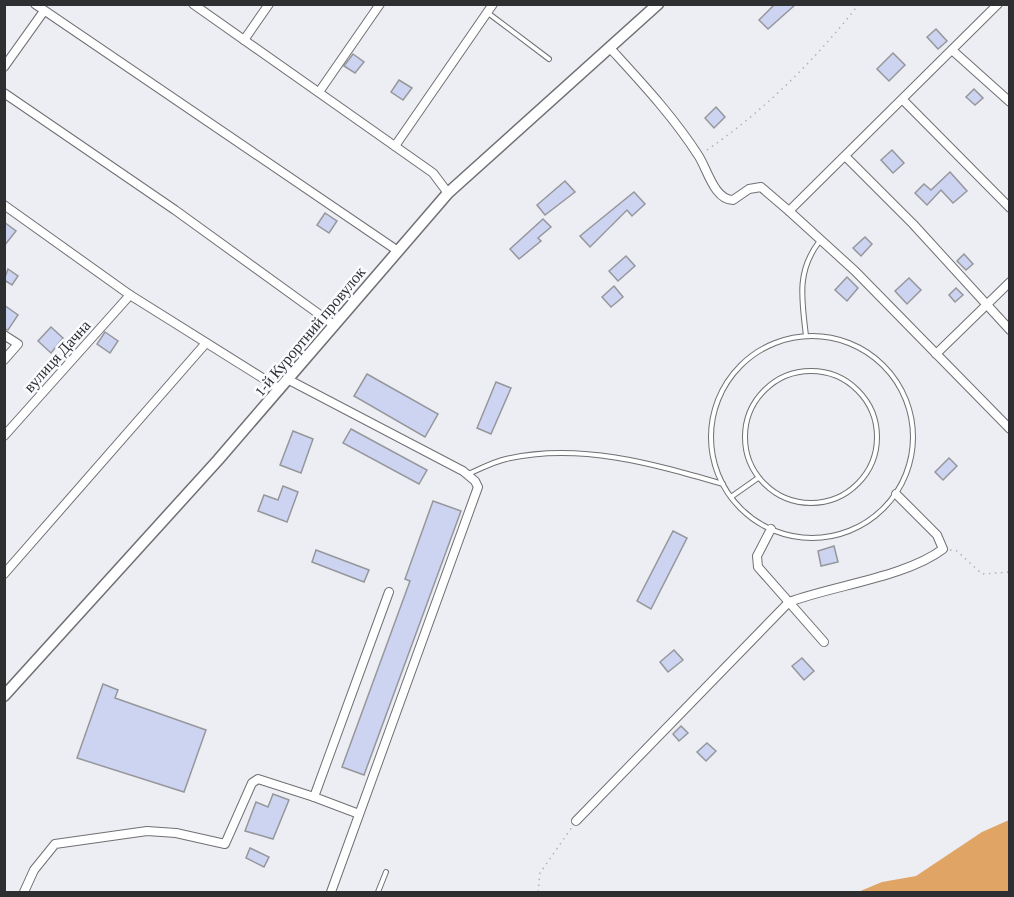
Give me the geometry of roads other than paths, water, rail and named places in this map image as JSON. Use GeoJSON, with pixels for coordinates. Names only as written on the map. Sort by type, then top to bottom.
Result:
{"type":"FeatureCollection","features":[{"type":"Feature","properties":{"kind":"street"},"geometry":{"type":"LineString","coordinates":[[35,4],[398,252]]}},
{"type":"Feature","properties":{"kind":"street"},"geometry":{"type":"LineString","coordinates":[[193,4],[434,173],[448,193]]}},
{"type":"Feature","properties":{"kind":"street"},"geometry":{"type":"LineString","coordinates":[[244,40],[269,4]]}},
{"type":"Feature","properties":{"kind":"street"},"geometry":{"type":"LineString","coordinates":[[319,92],[380,4]]}},
{"type":"Feature","properties":{"kind":"street"},"geometry":{"type":"LineString","coordinates":[[395,146],[493,4]]}},
{"type":"Feature","properties":{"kind":"street","name":"1-й Курортний провулок"},"geometry":{"type":"LineString","coordinates":[[4,696],[289,380],[448,193],[658,4]]}},
{"type":"Feature","properties":{"kind":"street"},"geometry":{"type":"LineString","coordinates":[[789,211],[998,4]]}},
{"type":"Feature","properties":{"kind":"street"},"geometry":{"type":"LineString","coordinates":[[4,67],[44,11]]}},
{"type":"Feature","properties":{"kind":"street"},"geometry":{"type":"LineString","coordinates":[[610,48],[658,100],[698,155],[723,198],[733,200],[749,189],[761,188],[789,211],[819,242],[855,271],[1010,429]]}},
{"type":"Feature","properties":{"kind":"street"},"geometry":{"type":"LineString","coordinates":[[952,50],[1010,102]]}},
{"type":"Feature","properties":{"kind":"street"},"geometry":{"type":"LineString","coordinates":[[4,93],[175,210],[334,326]]}},
{"type":"Feature","properties":{"kind":"street"},"geometry":{"type":"LineString","coordinates":[[903,100],[1010,208]]}},
{"type":"Feature","properties":{"kind":"street"},"geometry":{"type":"LineString","coordinates":[[846,157],[913,224],[1010,330]]}},
{"type":"Feature","properties":{"kind":"street"},"geometry":{"type":"LineString","coordinates":[[4,205],[129,295],[280,389]]}},
{"type":"Feature","properties":{"kind":"street"},"geometry":{"type":"LineString","coordinates":[[936,354],[1010,282]]}},
{"type":"Feature","properties":{"kind":"street","name":"вулиця Дачна"},"geometry":{"type":"LineString","coordinates":[[4,436],[129,295]]}},
{"type":"Feature","properties":{"kind":"street"},"geometry":{"type":"LineString","coordinates":[[4,335],[18,344],[4,360]]}},
{"type":"Feature","properties":{"kind":"street"},"geometry":{"type":"LineString","coordinates":[[4,574],[206,343]]}},
{"type":"Feature","properties":{"kind":"street"},"geometry":{"type":"LineString","coordinates":[[289,380],[467,474],[478,487],[331,892]]}},
{"type":"Feature","properties":{"kind":"street"},"geometry":{"type":"LineString","coordinates":[[576,821],[789,602],[816,592],[926,562],[943,549],[937,535],[896,494]]}},
{"type":"Feature","properties":{"kind":"street"},"geometry":{"type":"LineString","coordinates":[[771,529],[757,556],[758,567],[824,642]]}},
{"type":"Feature","properties":{"kind":"street"},"geometry":{"type":"LineString","coordinates":[[314,797],[389,592]]}},
{"type":"Feature","properties":{"kind":"street"},"geometry":{"type":"LineString","coordinates":[[24,892],[34,870],[55,844],[147,831],[176,833],[225,844],[252,783],[258,779],[359,814]]}},
{"type":"Feature","properties":{"kind":"lane"},"geometry":{"type":"LineString","coordinates":[[488,12],[549,59]]}},
{"type":"Feature","properties":{"kind":"lane"},"geometry":{"type":"LineString","coordinates":[[806,336],[801,277],[808,259],[819,242]]}},
{"type":"Feature","properties":{"kind":"lane"},"geometry":{"type":"LineString","coordinates":[[806,336],[838,339],[867,352],[891,374],[902,392],[907,401],[914,433],[910,465],[896,494],[874,518],[846,533],[814,539],[782,534],[754,520],[731,497],[724,484],[717,470],[711,439],[715,409],[728,381],[749,358],[776,343],[806,336]]}},
{"type":"Feature","properties":{"kind":"lane"},"geometry":{"type":"LineString","coordinates":[[817,371],[838,377],[856,389],[870,407],[876,428],[876,449],[869,470],[855,487],[837,499],[815,504],[794,502],[774,493],[758,478],[748,458],[744,436],[748,415],[759,396],[775,381],[795,373],[817,371]]}},
{"type":"Feature","properties":{"kind":"lane"},"geometry":{"type":"LineString","coordinates":[[467,474],[504,459],[529,455],[581,453],[616,457],[724,484]]}},
{"type":"Feature","properties":{"kind":"lane"},"geometry":{"type":"LineString","coordinates":[[731,497],[758,478]]}},
{"type":"Feature","properties":{"kind":"lane"},"geometry":{"type":"LineString","coordinates":[[378,892],[386,872]]}}]}
